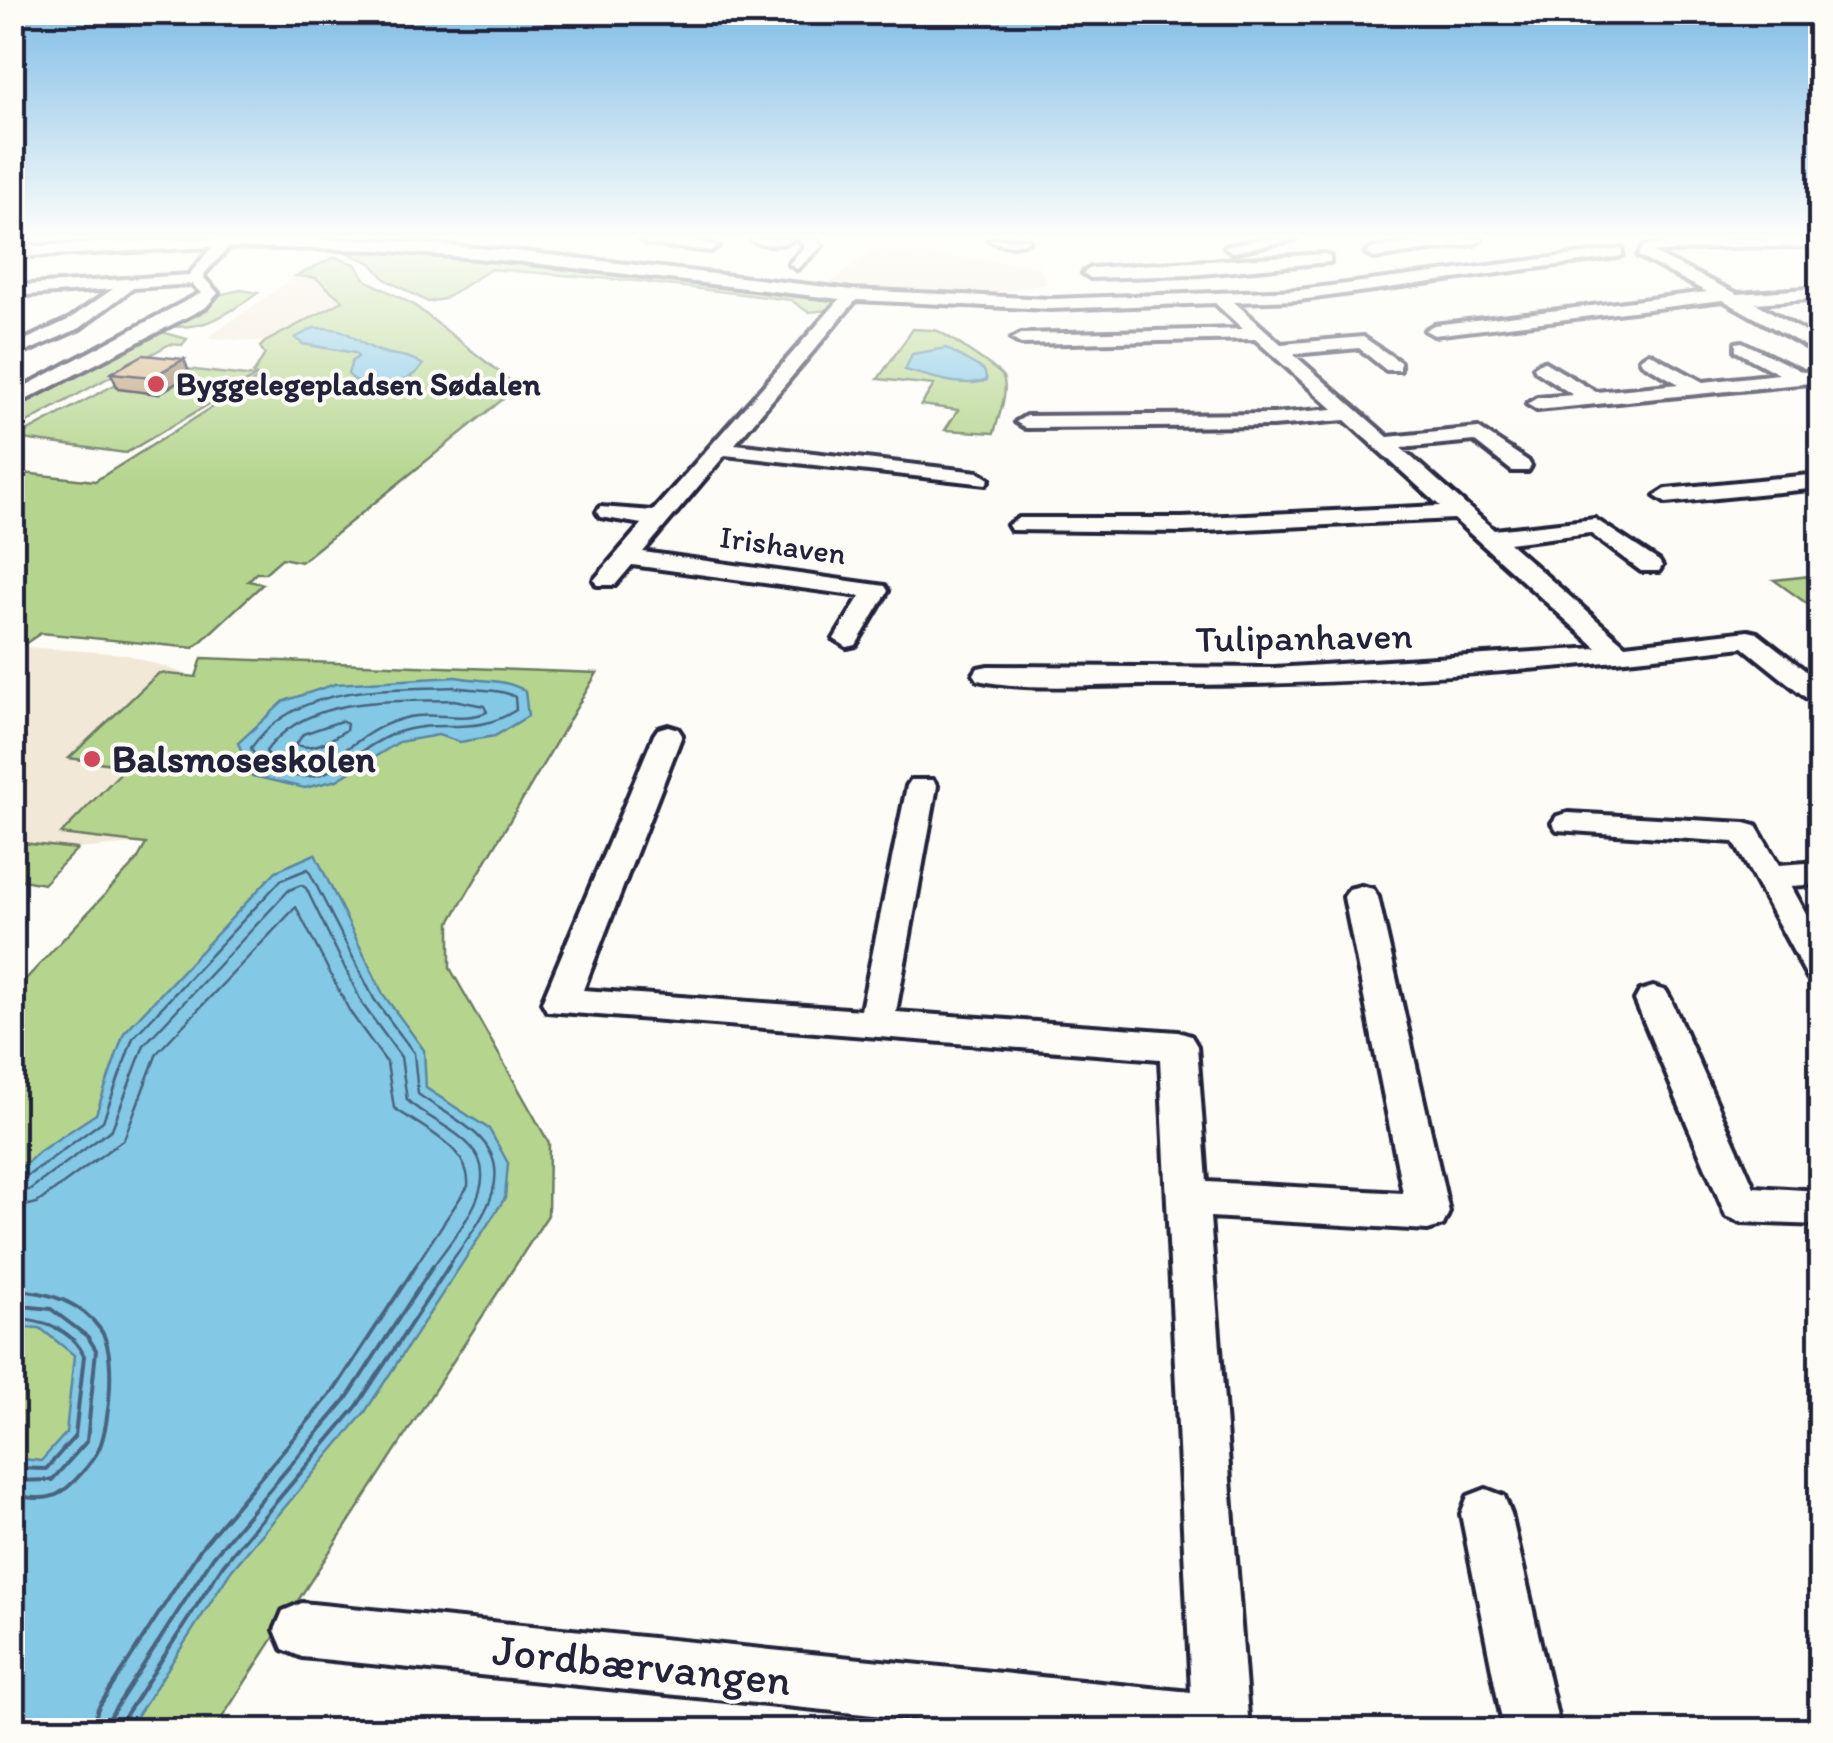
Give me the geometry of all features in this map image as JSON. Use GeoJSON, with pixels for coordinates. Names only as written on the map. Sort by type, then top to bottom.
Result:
{"type":"FeatureCollection","features":[{"type":"Feature","properties":{"kind":"street"},"geometry":{"type":"LineString","coordinates":[[12,353],[82,320]]}},
{"type":"Feature","properties":{"kind":"street"},"geometry":{"type":"LineString","coordinates":[[12,401],[167,320]]}},
{"type":"Feature","properties":{"kind":"street","name":"Irishaven"},"geometry":{"type":"LineString","coordinates":[[606,580],[830,320]]}},
{"type":"Feature","properties":{"kind":"street"},"geometry":{"type":"LineString","coordinates":[[1244,320],[1620,655]]}},
{"type":"Feature","properties":{"kind":"street"},"geometry":{"type":"LineString","coordinates":[[1434,330],[1521,320]]}},
{"type":"Feature","properties":{"kind":"street"},"geometry":{"type":"LineString","coordinates":[[1771,320],[1820,350]]}},
{"type":"Feature","properties":{"kind":"street"},"geometry":{"type":"LineString","coordinates":[[1021,338],[1363,342],[1393,366]]}},
{"type":"Feature","properties":{"kind":"street"},"geometry":{"type":"LineString","coordinates":[[1742,348],[1810,377]]}},
{"type":"Feature","properties":{"kind":"street"},"geometry":{"type":"LineString","coordinates":[[1649,359],[1700,388]]}},
{"type":"Feature","properties":{"kind":"street"},"geometry":{"type":"LineString","coordinates":[[1543,368],[1593,398]]}},
{"type":"Feature","properties":{"kind":"street"},"geometry":{"type":"LineString","coordinates":[[1537,404],[1810,377]]}},
{"type":"Feature","properties":{"kind":"street"},"geometry":{"type":"LineString","coordinates":[[1026,422],[1233,421],[1350,414]]}},
{"type":"Feature","properties":{"kind":"street"},"geometry":{"type":"LineString","coordinates":[[1383,444],[1478,434],[1520,466]]}},
{"type":"Feature","properties":{"kind":"street"},"geometry":{"type":"LineString","coordinates":[[720,448],[978,479]]}},
{"type":"Feature","properties":{"kind":"street"},"geometry":{"type":"LineString","coordinates":[[1666,496],[1820,481]]}},
{"type":"Feature","properties":{"kind":"street"},"geometry":{"type":"LineString","coordinates":[[608,512],[658,519]]}},
{"type":"Feature","properties":{"kind":"street"},"geometry":{"type":"LineString","coordinates":[[1020,526],[1183,526],[1459,512]]}},
{"type":"Feature","properties":{"kind":"street"},"geometry":{"type":"LineString","coordinates":[[1489,538],[1595,526],[1650,566]]}},
{"type":"Feature","properties":{"kind":"street","name":"Irishaven"},"geometry":{"type":"LineString","coordinates":[[626,557],[876,590],[847,639]]}},
{"type":"Feature","properties":{"kind":"street","name":"Tulipanhaven"},"geometry":{"type":"LineString","coordinates":[[988,674],[1260,677],[1434,671],[1748,639],[1819,694]]}},
{"type":"Feature","properties":{"kind":"street","name":"Jordbærvangen"},"geometry":{"type":"LineString","coordinates":[[302,1630],[1220,1727],[1178,1046],[560,1002],[668,735]]}},
{"type":"Feature","properties":{"kind":"street"},"geometry":{"type":"LineString","coordinates":[[876,1024],[922,786]]}},
{"type":"Feature","properties":{"kind":"street"},"geometry":{"type":"LineString","coordinates":[[1568,824],[1744,833],[1820,969]]}},
{"type":"Feature","properties":{"kind":"street"},"geometry":{"type":"LineString","coordinates":[[1769,877],[1820,873]]}},
{"type":"Feature","properties":{"kind":"street"},"geometry":{"type":"LineString","coordinates":[[1188,1198],[1428,1212],[1361,896]]}},
{"type":"Feature","properties":{"kind":"street"},"geometry":{"type":"LineString","coordinates":[[1653,1000],[1741,1204],[1820,1208]]}},
{"type":"Feature","properties":{"kind":"street"},"geometry":{"type":"LineString","coordinates":[[1486,1514],[1532,1730]]}},
{"type":"Feature","properties":{"kind":"shaded area"},"geometry":{"type":"Polygon","coordinates":[[[232,320],[305,320],[265,342],[207,338],[232,320]]]}},
{"type":"Feature","properties":{"kind":"shaded area","name":"Balsmoseskolen"},"geometry":{"type":"Polygon","coordinates":[[[12,646],[125,654],[196,677],[147,843],[77,849],[13,842],[12,646]]]}},
{"type":"Feature","properties":{"kind":"green space"},"geometry":{"type":"Polygon","coordinates":[[[177,320],[211,320],[193,326],[168,326],[177,320]]]}},
{"type":"Feature","properties":{"kind":"green space"},"geometry":{"type":"Polygon","coordinates":[[[306,320],[433,320],[518,387],[301,562],[282,558],[265,573],[256,573],[248,581],[263,584],[194,648],[41,633],[23,645],[13,644],[13,472],[95,481],[259,378],[253,374],[265,354],[260,347],[306,320]]]}},
{"type":"Feature","properties":{"kind":"green space"},"geometry":{"type":"Polygon","coordinates":[[[913,329],[938,331],[1000,373],[1005,383],[1004,398],[994,433],[945,430],[958,410],[921,405],[934,385],[878,379],[913,329]]]}},
{"type":"Feature","properties":{"kind":"green space"},"geometry":{"type":"Polygon","coordinates":[[[158,331],[187,339],[182,345],[170,344],[13,430],[13,408],[158,331]]]}},
{"type":"Feature","properties":{"kind":"green space"},"geometry":{"type":"Polygon","coordinates":[[[152,365],[255,377],[126,453],[15,438],[152,365]]]}},
{"type":"Feature","properties":{"kind":"green space"},"geometry":{"type":"Polygon","coordinates":[[[1820,575],[1820,613],[1774,580],[1820,575]]]}},
{"type":"Feature","properties":{"kind":"green space"},"geometry":{"type":"Polygon","coordinates":[[[202,658],[597,673],[450,922],[450,968],[549,1143],[548,1215],[214,1730],[13,1730],[12,994],[137,860],[146,844],[61,834],[127,766],[69,758],[159,673],[196,677],[202,658]]]}},
{"type":"Feature","properties":{"kind":"green space"},"geometry":{"type":"Polygon","coordinates":[[[13,842],[77,849],[43,884],[13,878],[13,842]]]}},
{"type":"Feature","properties":{"kind":"water"},"geometry":{"type":"Polygon","coordinates":[[[314,328],[343,331],[376,350],[423,365],[398,382],[365,384],[348,374],[352,361],[358,357],[355,353],[303,344],[295,338],[314,328]]]}},
{"type":"Feature","properties":{"kind":"water"},"geometry":{"type":"Polygon","coordinates":[[[946,348],[984,370],[987,380],[957,382],[905,370],[912,354],[946,348]]]}},
{"type":"Feature","properties":{"kind":"water"},"geometry":{"type":"Polygon","coordinates":[[[456,677],[501,682],[525,691],[528,716],[495,736],[460,742],[438,735],[399,742],[337,780],[305,788],[252,776],[238,743],[284,701],[335,684],[456,677]]]}},
{"type":"Feature","properties":{"kind":"water"},"geometry":{"type":"Polygon","coordinates":[[[315,854],[383,994],[424,1050],[426,1088],[489,1129],[508,1163],[505,1198],[365,1412],[231,1571],[128,1730],[13,1730],[13,1458],[41,1461],[66,1433],[74,1355],[40,1328],[13,1327],[13,1175],[40,1151],[96,1114],[124,1033],[276,871],[315,854]]]}},
{"type":"Feature","properties":{"kind":"building"},"geometry":{"type":"Polygon","coordinates":[[[143,355],[184,359],[152,377],[111,373],[143,355]]]}},
{"type":"Feature","properties":{"kind":"place","name":"Byggelegepladsen Sødalen"},"geometry":{"type":"Point","coordinates":[156,384]}},
{"type":"Feature","properties":{"kind":"place","name":"Balsmoseskolen"},"geometry":{"type":"Point","coordinates":[92,759]}}]}
